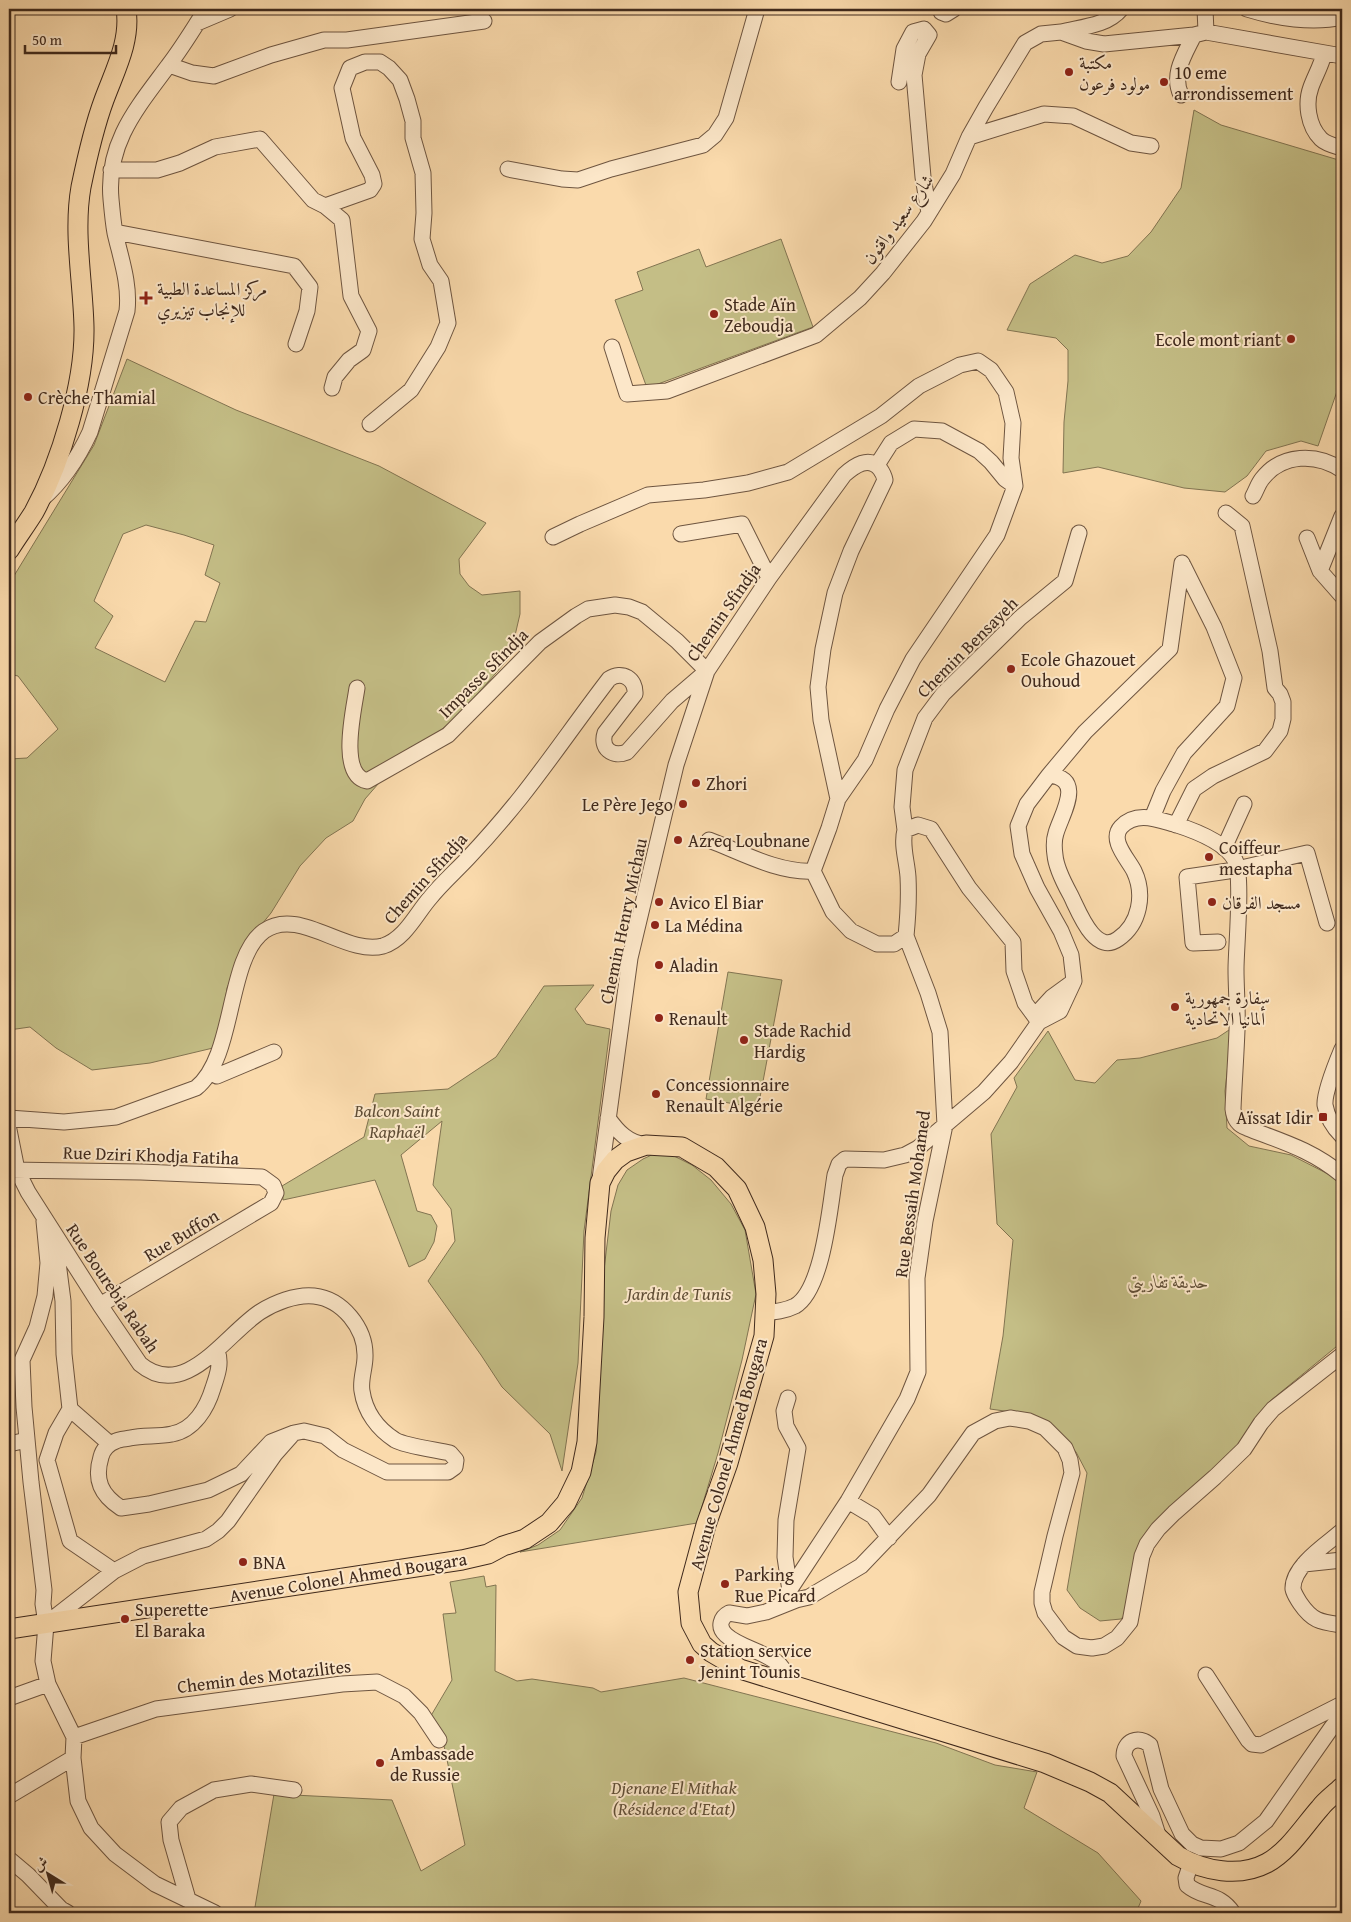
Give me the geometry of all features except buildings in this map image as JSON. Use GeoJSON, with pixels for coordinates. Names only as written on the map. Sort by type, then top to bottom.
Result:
{"type":"FeatureCollection","features":[{"type":"Feature","properties":{"kind":"main road"},"geometry":{"type":"LineString","coordinates":[[9,550],[38,502],[54,466],[68,424],[81,372],[84,328],[78,230],[81,190],[104,101],[122,57],[127,17],[126,9]]}},
{"type":"Feature","properties":{"kind":"main road","name":"Avenue Colonel Ahmed Bougara"},"geometry":{"type":"LineString","coordinates":[[9,1629],[469,1559],[488,1554],[503,1546],[525,1539],[549,1523],[566,1503],[581,1472],[587,1442],[594,1317],[595,1238],[600,1183],[606,1171],[615,1160],[626,1152],[646,1145],[682,1147],[716,1167],[736,1189],[756,1227],[763,1260],[766,1294],[764,1336],[728,1462],[706,1525],[688,1592],[691,1623],[702,1644],[711,1652],[740,1669],[1045,1763],[1068,1772],[1110,1793],[1178,1856],[1191,1863],[1211,1869],[1231,1871],[1248,1869],[1266,1863],[1283,1850],[1321,1806],[1342,1787]]}},
{"type":"Feature","properties":{"kind":"street"},"geometry":{"type":"LineString","coordinates":[[38,502],[63,478],[90,432],[124,321],[128,302],[127,290],[110,197],[113,155],[123,131],[141,102],[169,65],[206,9]]}},
{"type":"Feature","properties":{"kind":"street"},"geometry":{"type":"LineString","coordinates":[[198,23],[230,9]]}},
{"type":"Feature","properties":{"kind":"street"},"geometry":{"type":"LineString","coordinates":[[508,169],[562,180],[578,180],[611,169],[703,145],[715,135],[726,118],[757,9]]}},
{"type":"Feature","properties":{"kind":"street"},"geometry":{"type":"LineString","coordinates":[[940,9],[941,12],[946,14],[954,9]]}},
{"type":"Feature","properties":{"kind":"street"},"geometry":{"type":"LineString","coordinates":[[1061,32],[1101,23],[1115,16],[1121,9]]}},
{"type":"Feature","properties":{"kind":"street"},"geometry":{"type":"LineString","coordinates":[[1181,96],[1176,78],[1181,63],[1200,33],[1205,9]]}},
{"type":"Feature","properties":{"kind":"street"},"geometry":{"type":"LineString","coordinates":[[1247,9],[1299,18],[1327,20],[1342,17]]}},
{"type":"Feature","properties":{"kind":"street"},"geometry":{"type":"LineString","coordinates":[[169,65],[192,73],[214,76],[272,55],[324,40],[347,40],[484,21]]}},
{"type":"Feature","properties":{"kind":"street"},"geometry":{"type":"LineString","coordinates":[[899,82],[904,49],[913,32],[924,29],[929,35],[918,54],[914,75],[923,177],[930,213]]}},
{"type":"Feature","properties":{"kind":"street","name":"شارع سعيد واقنون"},"geometry":{"type":"LineString","coordinates":[[612,348],[627,394],[667,391],[816,335],[860,298],[930,213],[954,174],[969,137],[1024,43],[1041,34],[1061,32],[1086,41],[1104,44],[1200,33],[1342,56]]}},
{"type":"Feature","properties":{"kind":"street"},"geometry":{"type":"LineString","coordinates":[[347,40],[365,62]]}},
{"type":"Feature","properties":{"kind":"street"},"geometry":{"type":"LineString","coordinates":[[1324,54],[1310,88],[1307,104],[1313,128],[1321,139],[1342,148]]}},
{"type":"Feature","properties":{"kind":"street"},"geometry":{"type":"LineString","coordinates":[[325,206],[370,190],[374,184],[372,175],[353,138],[342,88],[350,68],[365,62],[380,62],[389,68],[400,80],[408,98],[413,121],[413,138],[423,173],[424,213],[422,239],[430,264],[441,281],[448,323],[438,347],[411,390],[370,424]]}},
{"type":"Feature","properties":{"kind":"street"},"geometry":{"type":"LineString","coordinates":[[969,137],[1044,114],[1073,116],[1131,143],[1151,146]]}},
{"type":"Feature","properties":{"kind":"street"},"geometry":{"type":"LineString","coordinates":[[111,170],[157,170],[180,163],[215,147],[260,139],[313,200],[325,206],[342,220],[351,296],[369,331],[363,350],[349,360],[334,377],[332,388]]}},
{"type":"Feature","properties":{"kind":"street"},"geometry":{"type":"LineString","coordinates":[[115,232],[294,266],[310,287],[307,311],[296,344]]}},
{"type":"Feature","properties":{"kind":"street"},"geometry":{"type":"LineString","coordinates":[[553,537],[648,496],[748,483],[788,472],[881,416],[919,386],[960,365],[978,361],[991,370],[1006,392],[1013,423],[1011,458],[1016,486],[997,535],[913,659],[887,709],[865,760],[838,799],[813,871],[833,912],[852,931],[877,944],[894,944],[906,936],[909,898],[903,839],[905,830],[918,825],[931,829],[969,888],[1013,942],[1014,971],[1025,1003],[1039,1022]]}},
{"type":"Feature","properties":{"kind":"street"},"geometry":{"type":"LineString","coordinates":[[838,799],[821,720],[818,687],[823,649],[835,593],[885,480],[877,465],[891,443],[914,429],[942,430],[979,451],[1005,479],[1016,486]]}},
{"type":"Feature","properties":{"kind":"street"},"geometry":{"type":"LineString","coordinates":[[1253,496],[1261,479],[1275,465],[1294,458],[1314,459],[1332,463],[1342,470]]}},
{"type":"Feature","properties":{"kind":"street","name":"Chemin Sfindja"},"geometry":{"type":"LineString","coordinates":[[9,1118],[64,1122],[116,1117],[186,1093],[205,1081],[224,1034],[246,958],[253,944],[265,930],[289,924],[368,947],[390,943],[403,933],[430,897],[471,855],[521,797],[610,680],[615,676],[622,675],[629,678],[634,687],[633,697],[604,736],[607,750],[613,754],[620,754],[627,752],[672,701],[707,671],[769,578],[844,475],[856,465],[868,462],[877,465]]}},
{"type":"Feature","properties":{"kind":"street"},"geometry":{"type":"LineString","coordinates":[[1176,825],[1194,789],[1213,776],[1265,751],[1280,731],[1282,719],[1283,702],[1275,688],[1270,651],[1242,526],[1226,513]]}},
{"type":"Feature","properties":{"kind":"street"},"geometry":{"type":"LineString","coordinates":[[1320,571],[1342,516]]}},
{"type":"Feature","properties":{"kind":"street"},"geometry":{"type":"LineString","coordinates":[[681,534],[742,524],[769,578]]}},
{"type":"Feature","properties":{"kind":"street","name":"Chemin Bensayeh"},"geometry":{"type":"LineString","coordinates":[[905,830],[902,807],[905,770],[925,718],[943,694],[1020,618],[1065,581],[1079,533]]}},
{"type":"Feature","properties":{"kind":"street"},"geometry":{"type":"LineString","coordinates":[[1306,538],[1320,571],[1342,596]]}},
{"type":"Feature","properties":{"kind":"street"},"geometry":{"type":"LineString","coordinates":[[764,1313],[782,1311],[796,1305],[805,1296],[812,1284],[820,1261],[835,1175],[839,1164],[845,1159],[851,1158],[884,1160],[905,1155],[918,1148],[989,1086],[1011,1062],[1039,1022],[1041,1009],[1052,997],[1074,981],[1071,955],[1022,854],[1018,826],[1027,804],[1085,732],[1170,649],[1182,563],[1214,627],[1234,678],[1227,706],[1184,753],[1163,791],[1152,818]]}},
{"type":"Feature","properties":{"kind":"street","name":"Impasse Sfindja"},"geometry":{"type":"LineString","coordinates":[[357,688],[350,739],[352,767],[357,776],[367,781],[448,735],[540,642],[588,609],[615,605],[629,607],[642,612],[677,640],[707,671]]}},
{"type":"Feature","properties":{"kind":"street","name":"Chemin Henry Michau"},"geometry":{"type":"LineString","coordinates":[[600,1183],[630,958],[676,765],[707,671]]}},
{"type":"Feature","properties":{"kind":"street"},"geometry":{"type":"LineString","coordinates":[[1049,775],[1063,780],[1068,785],[1070,793],[1055,835],[1054,857],[1064,882],[1089,930],[1102,942],[1114,941],[1128,930],[1137,915],[1140,895],[1138,883],[1134,871],[1123,855],[1117,840],[1118,831],[1130,820],[1144,817],[1176,825],[1213,840],[1224,848],[1235,861],[1238,869],[1237,1029],[1233,1114],[1243,1127],[1309,1152],[1325,1161],[1342,1175]]}},
{"type":"Feature","properties":{"kind":"street"},"geometry":{"type":"LineString","coordinates":[[1224,848],[1244,804]]}},
{"type":"Feature","properties":{"kind":"street"},"geometry":{"type":"LineString","coordinates":[[709,840],[775,865],[802,872],[813,871]]}},
{"type":"Feature","properties":{"kind":"street"},"geometry":{"type":"LineString","coordinates":[[1218,942],[1193,943],[1187,877],[1238,869],[1307,854],[1327,923]]}},
{"type":"Feature","properties":{"kind":"street","name":"Rue Bessaih Mohamed"},"geometry":{"type":"LineString","coordinates":[[779,1606],[848,1501],[907,1399],[918,1372],[917,1278],[925,1222],[945,1125],[940,1032],[928,993],[906,936]]}},
{"type":"Feature","properties":{"kind":"street"},"geometry":{"type":"LineString","coordinates":[[1342,1049],[1333,1072],[1325,1104],[1334,1128],[1342,1136]]}},
{"type":"Feature","properties":{"kind":"street"},"geometry":{"type":"LineString","coordinates":[[210,1072],[217,1076],[274,1052]]}},
{"type":"Feature","properties":{"kind":"street"},"geometry":{"type":"LineString","coordinates":[[608,1118],[626,1138],[632,1142],[646,1145]]}},
{"type":"Feature","properties":{"kind":"street","name":"Rue Bourebia Rabah"},"geometry":{"type":"LineString","coordinates":[[9,1130],[13,1170],[140,1364],[155,1374],[163,1376],[180,1373],[204,1361],[259,1313],[300,1296],[312,1296],[336,1303],[346,1310],[362,1339],[365,1356],[361,1390],[373,1420],[384,1432],[398,1442],[450,1454],[455,1458],[456,1464],[448,1472],[388,1472],[343,1450],[324,1436],[309,1432],[294,1433]]}},
{"type":"Feature","properties":{"kind":"street","name":"Rue Dziri Khodja Fatiha"},"geometry":{"type":"LineString","coordinates":[[13,1170],[141,1172],[262,1177],[273,1185],[276,1193]]}},
{"type":"Feature","properties":{"kind":"street","name":"Rue Buffon"},"geometry":{"type":"LineString","coordinates":[[100,1305],[271,1203],[276,1193]]}},
{"type":"Feature","properties":{"kind":"street"},"geometry":{"type":"LineString","coordinates":[[43,1217],[48,1263],[45,1296],[36,1327],[22,1360],[24,1407],[46,1624],[43,1661],[48,1684],[74,1737],[73,1758],[78,1801],[91,1828],[115,1854],[155,1884],[215,1913]]}},
{"type":"Feature","properties":{"kind":"street"},"geometry":{"type":"LineString","coordinates":[[54,1234],[63,1301],[64,1354],[70,1409],[56,1433],[47,1460],[70,1541],[114,1571]]}},
{"type":"Feature","properties":{"kind":"street"},"geometry":{"type":"LineString","coordinates":[[217,1351],[219,1365],[212,1390],[198,1419],[191,1426],[172,1434],[140,1436],[119,1440],[110,1444],[102,1452],[97,1470],[98,1480],[106,1496],[121,1508],[149,1504],[208,1490],[241,1474],[271,1442],[294,1433]]}},
{"type":"Feature","properties":{"kind":"street"},"geometry":{"type":"LineString","coordinates":[[787,1683],[785,1674],[780,1666],[768,1657],[727,1636],[721,1626],[723,1618],[730,1613],[747,1616],[766,1612],[809,1596],[861,1566],[929,1495],[973,1433],[996,1421],[1010,1418],[1029,1421],[1045,1428],[1065,1448],[1070,1460],[1072,1473],[1042,1592],[1042,1603],[1063,1637],[1077,1646],[1092,1648],[1104,1646],[1117,1638],[1130,1622],[1142,1556],[1147,1544],[1158,1529],[1244,1449],[1273,1409],[1342,1355]]}},
{"type":"Feature","properties":{"kind":"street"},"geometry":{"type":"LineString","coordinates":[[788,1398],[784,1412],[786,1426],[798,1448],[786,1520],[785,1557],[790,1591]]}},
{"type":"Feature","properties":{"kind":"street"},"geometry":{"type":"LineString","coordinates":[[70,1409],[110,1444]]}},
{"type":"Feature","properties":{"kind":"street"},"geometry":{"type":"LineString","coordinates":[[46,1624],[114,1571],[143,1556],[206,1539],[218,1531],[253,1488],[275,1454],[294,1433]]}},
{"type":"Feature","properties":{"kind":"street"},"geometry":{"type":"LineString","coordinates":[[9,1444],[28,1440]]}},
{"type":"Feature","properties":{"kind":"street"},"geometry":{"type":"LineString","coordinates":[[848,1501],[873,1516],[888,1538]]}},
{"type":"Feature","properties":{"kind":"street"},"geometry":{"type":"LineString","coordinates":[[1342,1531],[1304,1564],[1294,1581],[1295,1595],[1311,1617],[1318,1622],[1342,1626]]}},
{"type":"Feature","properties":{"kind":"street"},"geometry":{"type":"LineString","coordinates":[[1304,1564],[1342,1560]]}},
{"type":"Feature","properties":{"kind":"street"},"geometry":{"type":"LineString","coordinates":[[1206,1675],[1252,1744],[1261,1745],[1273,1740],[1342,1704]]}},
{"type":"Feature","properties":{"kind":"street","name":"Chemin des Motazilites"},"geometry":{"type":"LineString","coordinates":[[74,1737],[156,1709],[342,1684],[377,1682],[404,1696],[422,1713],[439,1740]]}},
{"type":"Feature","properties":{"kind":"street"},"geometry":{"type":"LineString","coordinates":[[9,1698],[48,1684]]}},
{"type":"Feature","properties":{"kind":"street"},"geometry":{"type":"LineString","coordinates":[[1160,1841],[1152,1816],[1124,1756],[1126,1746],[1131,1741],[1141,1740],[1150,1745],[1161,1789],[1182,1834],[1192,1844],[1201,1848],[1221,1849],[1239,1843],[1266,1821],[1342,1715]]}},
{"type":"Feature","properties":{"kind":"street"},"geometry":{"type":"LineString","coordinates":[[9,1796],[73,1758]]}},
{"type":"Feature","properties":{"kind":"street"},"geometry":{"type":"LineString","coordinates":[[188,1899],[171,1840],[169,1822],[181,1808],[214,1790],[251,1784],[294,1790]]}},
{"type":"Feature","properties":{"kind":"street"},"geometry":{"type":"LineString","coordinates":[[9,1859],[28,1875],[61,1910],[68,1913]]}},
{"type":"Feature","properties":{"kind":"street"},"geometry":{"type":"LineString","coordinates":[[1191,1863],[1186,1878],[1187,1884],[1196,1891],[1219,1899],[1233,1913]]}},
{"type":"Feature","properties":{"kind":"green space"},"geometry":{"type":"Polygon","coordinates":[[[1194,110],[1221,125],[1342,161],[1342,377],[1318,446],[1301,441],[1266,451],[1247,476],[1225,492],[1184,488],[1098,467],[1063,473],[1068,350],[1056,338],[1007,330],[1030,284],[1075,255],[1102,263],[1128,256],[1151,232],[1181,188],[1194,110]]]}},
{"type":"Feature","properties":{"kind":"green space","name":"Stade Aïn Zeboudja"},"geometry":{"type":"Polygon","coordinates":[[[781,239],[813,327],[647,388],[615,300],[643,290],[637,272],[699,249],[706,267],[781,239]]]}},
{"type":"Feature","properties":{"kind":"green space"},"geometry":{"type":"Polygon","coordinates":[[[127,359],[236,410],[379,466],[486,523],[459,559],[460,574],[469,586],[482,595],[520,591],[520,614],[510,657],[459,715],[385,776],[365,799],[353,821],[326,838],[300,866],[271,913],[248,941],[227,988],[222,1026],[213,1048],[150,1063],[92,1070],[56,1048],[30,1027],[9,1030],[9,759],[27,758],[58,729],[18,676],[9,674],[9,584],[94,445],[127,359]],[[146,525],[123,534],[94,601],[113,616],[95,648],[165,682],[195,621],[206,622],[220,583],[205,575],[214,545],[146,525]]]}},
{"type":"Feature","properties":{"kind":"green space","name":"Stade Rachid Hardig"},"geometry":{"type":"Polygon","coordinates":[[[728,972],[782,980],[758,1108],[706,1099],[728,972]]]}},
{"type":"Feature","properties":{"kind":"green space","name":"Balcon Saint Raphaël"},"geometry":{"type":"Polygon","coordinates":[[[594,985],[575,1009],[586,1024],[610,1029],[584,1231],[578,1363],[562,1471],[550,1434],[502,1387],[428,1281],[455,1241],[451,1209],[433,1185],[442,1121],[401,1155],[417,1211],[431,1215],[437,1226],[434,1242],[425,1259],[409,1267],[375,1180],[283,1200],[282,1186],[364,1137],[375,1094],[448,1089],[496,1057],[544,986],[594,985]]]}},
{"type":"Feature","properties":{"kind":"green space","name":"حديقة تفاريتي"},"geometry":{"type":"Polygon","coordinates":[[[1232,1028],[1225,1091],[1227,1128],[1249,1146],[1291,1155],[1332,1176],[1342,1184],[1342,1342],[1270,1401],[1242,1443],[1156,1526],[1131,1608],[1121,1619],[1100,1621],[1080,1608],[1067,1590],[1087,1473],[1076,1452],[1052,1425],[1033,1415],[990,1409],[1003,1336],[1013,1240],[997,1224],[991,1134],[1017,1087],[1014,1078],[1048,1031],[1075,1080],[1095,1083],[1117,1060],[1140,1058],[1217,1038],[1232,1028]]]}},
{"type":"Feature","properties":{"kind":"green space","name":"Jardin de Tunis"},"geometry":{"type":"Polygon","coordinates":[[[658,1152],[674,1156],[692,1165],[711,1180],[731,1204],[745,1230],[756,1294],[742,1360],[718,1453],[697,1523],[520,1552],[538,1545],[560,1530],[582,1498],[596,1452],[604,1270],[611,1211],[618,1185],[627,1170],[658,1152]]]}},
{"type":"Feature","properties":{"kind":"green space","name":"Djenane El Mithak (Résidence d'Etat)"},"geometry":{"type":"Polygon","coordinates":[[[484,1576],[486,1587],[496,1585],[495,1671],[517,1681],[532,1679],[593,1688],[601,1692],[684,1678],[936,1743],[995,1765],[1037,1772],[1024,1808],[1098,1853],[1141,1901],[1136,1913],[254,1913],[274,1794],[392,1800],[421,1871],[465,1845],[443,1741],[429,1719],[452,1680],[443,1614],[456,1613],[450,1582],[484,1576]]]}},
{"type":"Feature","properties":{"kind":"place","name":"مكتبة مولود فرعون"},"geometry":{"type":"Point","coordinates":[1069,72]}},
{"type":"Feature","properties":{"kind":"place","name":"10 eme arrondissement"},"geometry":{"type":"Point","coordinates":[1164,82]}},
{"type":"Feature","properties":{"kind":"place","name":"مركز المساعدة الطبية للإنجاب تيزيري"},"geometry":{"type":"Point","coordinates":[146,298]}},
{"type":"Feature","properties":{"kind":"place","name":"Stade Aïn Zeboudja"},"geometry":{"type":"Point","coordinates":[714,314]}},
{"type":"Feature","properties":{"kind":"place","name":"Ecole mont riant"},"geometry":{"type":"Point","coordinates":[1291,339]}},
{"type":"Feature","properties":{"kind":"place","name":"Crèche Thamial"},"geometry":{"type":"Point","coordinates":[28,397]}},
{"type":"Feature","properties":{"kind":"place","name":"Ecole Ghazouet Ouhoud"},"geometry":{"type":"Point","coordinates":[1011,669]}},
{"type":"Feature","properties":{"kind":"place","name":"Zhori"},"geometry":{"type":"Point","coordinates":[696,783]}},
{"type":"Feature","properties":{"kind":"place","name":"Le Père Jego"},"geometry":{"type":"Point","coordinates":[683,804]}},
{"type":"Feature","properties":{"kind":"place","name":"Azreq Loubnane"},"geometry":{"type":"Point","coordinates":[678,840]}},
{"type":"Feature","properties":{"kind":"place","name":"Coiffeur mestapha"},"geometry":{"type":"Point","coordinates":[1209,857]}},
{"type":"Feature","properties":{"kind":"place","name":"Avico El Biar"},"geometry":{"type":"Point","coordinates":[659,902]}},
{"type":"Feature","properties":{"kind":"place","name":"مسجد الفرقان"},"geometry":{"type":"Point","coordinates":[1212,902]}},
{"type":"Feature","properties":{"kind":"place","name":"La Médina"},"geometry":{"type":"Point","coordinates":[655,925]}},
{"type":"Feature","properties":{"kind":"place","name":"Aladin"},"geometry":{"type":"Point","coordinates":[659,965]}},
{"type":"Feature","properties":{"kind":"place","name":"سفارة جمهورية ألمانيا الاتحادية"},"geometry":{"type":"Point","coordinates":[1175,1007]}},
{"type":"Feature","properties":{"kind":"place","name":"Renault"},"geometry":{"type":"Point","coordinates":[659,1018]}},
{"type":"Feature","properties":{"kind":"place","name":"Stade Rachid Hardig"},"geometry":{"type":"Point","coordinates":[744,1040]}},
{"type":"Feature","properties":{"kind":"place","name":"Concessionnaire Renault Algérie"},"geometry":{"type":"Point","coordinates":[656,1094]}},
{"type":"Feature","properties":{"kind":"place","name":"Aïssat Idir"},"geometry":{"type":"Point","coordinates":[1323,1117]}},
{"type":"Feature","properties":{"kind":"place","name":"BNA"},"geometry":{"type":"Point","coordinates":[243,1562]}},
{"type":"Feature","properties":{"kind":"place","name":"Parking Rue Picard"},"geometry":{"type":"Point","coordinates":[725,1584]}},
{"type":"Feature","properties":{"kind":"place","name":"Superette El Baraka"},"geometry":{"type":"Point","coordinates":[125,1619]}},
{"type":"Feature","properties":{"kind":"place","name":"Station service Jenint Tounis"},"geometry":{"type":"Point","coordinates":[690,1660]}},
{"type":"Feature","properties":{"kind":"place","name":"Ambassade de Russie"},"geometry":{"type":"Point","coordinates":[380,1763]}}]}
